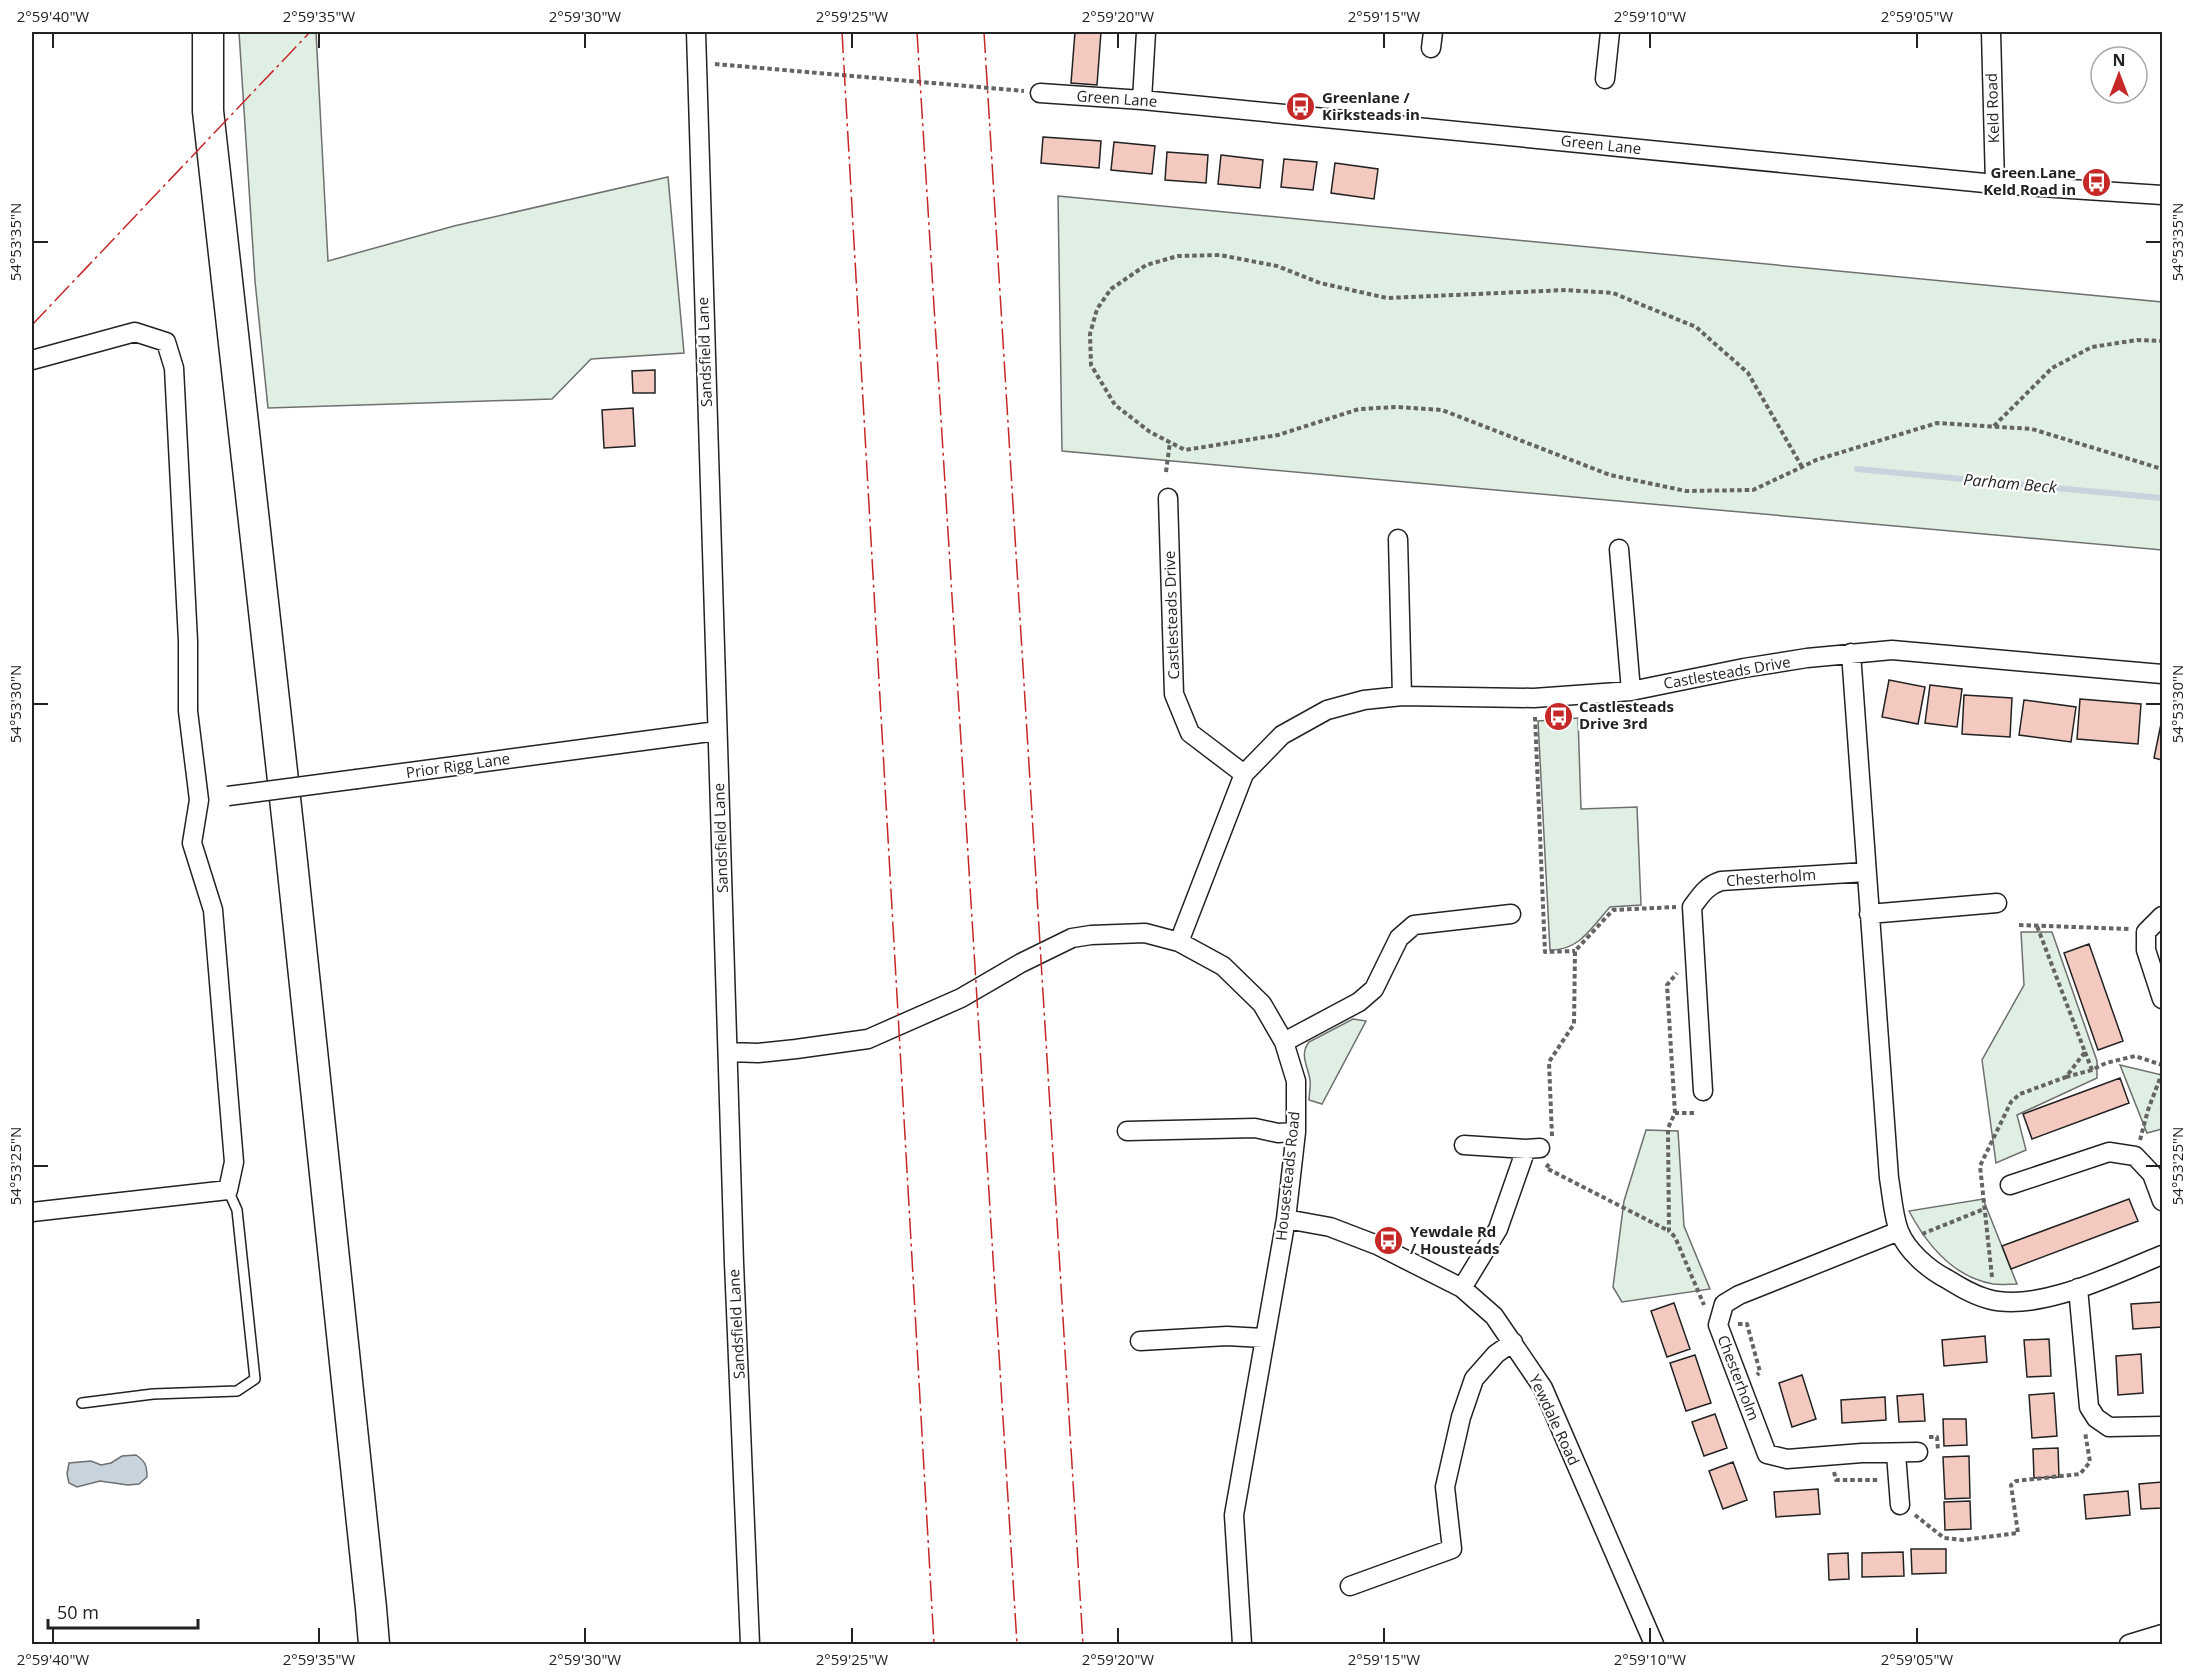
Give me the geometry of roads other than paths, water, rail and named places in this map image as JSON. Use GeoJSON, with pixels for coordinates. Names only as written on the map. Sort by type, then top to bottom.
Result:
{"type":"FeatureCollection","features":[{"type":"Feature","properties":{"kind":"highway"},"geometry":{"type":"LineString","coordinates":[[207,32],[208,111],[290,843],[374,1644]]}},
{"type":"Feature","properties":{"kind":"street","name":"Sandsfield Lane"},"geometry":{"type":"LineString","coordinates":[[696,32],[734,1263],[750,1644]]}},
{"type":"Feature","properties":{"kind":"street"},"geometry":{"type":"LineString","coordinates":[[1142,100],[1146,32]]}},
{"type":"Feature","properties":{"kind":"street"},"geometry":{"type":"LineString","coordinates":[[1605,79],[1610,32]]}},
{"type":"Feature","properties":{"kind":"street","name":"Keld Road"},"geometry":{"type":"LineString","coordinates":[[1990,32],[1995,184]]}},
{"type":"Feature","properties":{"kind":"street","name":"Green Lane"},"geometry":{"type":"LineString","coordinates":[[1040,93],[1142,100],[1995,184],[2163,195]]}},
{"type":"Feature","properties":{"kind":"street"},"geometry":{"type":"LineString","coordinates":[[32,360],[135,332],[166,342],[174,368],[188,641],[188,711],[199,800],[192,843],[213,910],[234,1162],[228,1191],[32,1212]]}},
{"type":"Feature","properties":{"kind":"street","name":"Castlesteads Drive"},"geometry":{"type":"LineString","coordinates":[[1168,498],[1174,694],[1190,733],[1244,774]]}},
{"type":"Feature","properties":{"kind":"street"},"geometry":{"type":"LineString","coordinates":[[1398,539],[1402,696]]}},
{"type":"Feature","properties":{"kind":"street"},"geometry":{"type":"LineString","coordinates":[[1619,549],[1631,691]]}},
{"type":"Feature","properties":{"kind":"street","name":"Castlesteads Drive"},"geometry":{"type":"LineString","coordinates":[[1179,942],[1244,774],[1282,735],[1327,710],[1364,700],[1402,696],[1534,698],[1631,691],[1744,668],[1851,653],[1892,650],[2163,674]]}},
{"type":"Feature","properties":{"kind":"street"},"geometry":{"type":"LineString","coordinates":[[1851,653],[1889,1178],[1899,1231],[1906,1244],[1934,1272],[1969,1292],[1990,1300],[2017,1301],[2046,1298],[2163,1255]]}},
{"type":"Feature","properties":{"kind":"street","name":"Prior Rigg Lane"},"geometry":{"type":"LineString","coordinates":[[199,800],[717,731]]}},
{"type":"Feature","properties":{"kind":"street","name":"Chesterholm"},"geometry":{"type":"LineString","coordinates":[[1703,1091],[1692,907],[1704,890],[1721,881],[1866,872]]}},
{"type":"Feature","properties":{"kind":"street"},"geometry":{"type":"LineString","coordinates":[[1869,914],[1997,903]]}},
{"type":"Feature","properties":{"kind":"street"},"geometry":{"type":"LineString","coordinates":[[1284,1042],[1359,1002],[1374,989],[1399,938],[1414,925],[1510,914]]}},
{"type":"Feature","properties":{"kind":"street"},"geometry":{"type":"LineString","coordinates":[[2163,916],[2146,932],[2146,950],[2163,999]]}},
{"type":"Feature","properties":{"kind":"street","name":"Housesteads Road"},"geometry":{"type":"LineString","coordinates":[[728,1052],[758,1053],[796,1050],[868,1038],[961,998],[1021,963],[1072,938],[1107,933],[1145,933],[1179,942],[1223,966],[1262,1004],[1284,1042],[1296,1081],[1296,1132],[1286,1219],[1263,1338],[1234,1515],[1242,1644]]}},
{"type":"Feature","properties":{"kind":"street"},"geometry":{"type":"LineString","coordinates":[[1127,1131],[1255,1128],[1278,1133],[1296,1132]]}},
{"type":"Feature","properties":{"kind":"street"},"geometry":{"type":"LineString","coordinates":[[1462,1288],[1542,1150],[1464,1145]]}},
{"type":"Feature","properties":{"kind":"street"},"geometry":{"type":"LineString","coordinates":[[2010,1185],[2109,1152],[2135,1156],[2152,1174],[2163,1201]]}},
{"type":"Feature","properties":{"kind":"street","name":"Yewdale Road"},"geometry":{"type":"LineString","coordinates":[[1286,1219],[1330,1227],[1377,1245],[1462,1288],[1494,1316],[1543,1388],[1654,1644]]}},
{"type":"Feature","properties":{"kind":"street","name":"Chesterholm"},"geometry":{"type":"LineString","coordinates":[[1899,1231],[1739,1295],[1724,1304],[1718,1325],[1767,1454],[1787,1459],[1862,1453],[1896,1454],[1922,1445]]}},
{"type":"Feature","properties":{"kind":"street"},"geometry":{"type":"LineString","coordinates":[[2078,1288],[2089,1407],[2096,1418],[2109,1427],[2163,1426]]}},
{"type":"Feature","properties":{"kind":"street"},"geometry":{"type":"LineString","coordinates":[[1140,1341],[1227,1336],[1263,1338]]}},
{"type":"Feature","properties":{"kind":"street"},"geometry":{"type":"LineString","coordinates":[[1350,1586],[1452,1549],[1445,1487],[1461,1417],[1474,1379],[1496,1354],[1513,1342]]}},
{"type":"Feature","properties":{"kind":"street"},"geometry":{"type":"LineString","coordinates":[[1896,1454],[1907,1510]]}},
{"type":"Feature","properties":{"kind":"street"},"geometry":{"type":"LineString","coordinates":[[2129,1644],[2155,1639]]}},
{"type":"Feature","properties":{"kind":"lane"},"geometry":{"type":"LineString","coordinates":[[82,1403],[153,1394],[237,1391],[255,1379],[237,1210],[228,1191]]}},
{"type":"Feature","properties":{"kind":"waterway","name":"Parham Beck"},"geometry":{"type":"LineString","coordinates":[[1857,469],[2162,498]]}},
{"type":"Feature","properties":{"kind":"place","name":"Greenlane / Kirksteads in"},"geometry":{"type":"Point","coordinates":[1301,107]}},
{"type":"Feature","properties":{"kind":"place","name":"Green Lane Keld Road in"},"geometry":{"type":"Point","coordinates":[2097,182]}},
{"type":"Feature","properties":{"kind":"place","name":"Castlesteads Drive 3rd"},"geometry":{"type":"Point","coordinates":[1558,716]}},
{"type":"Feature","properties":{"kind":"place","name":"Yewdale Rd / Housteads"},"geometry":{"type":"Point","coordinates":[1389,1241]}}]}
